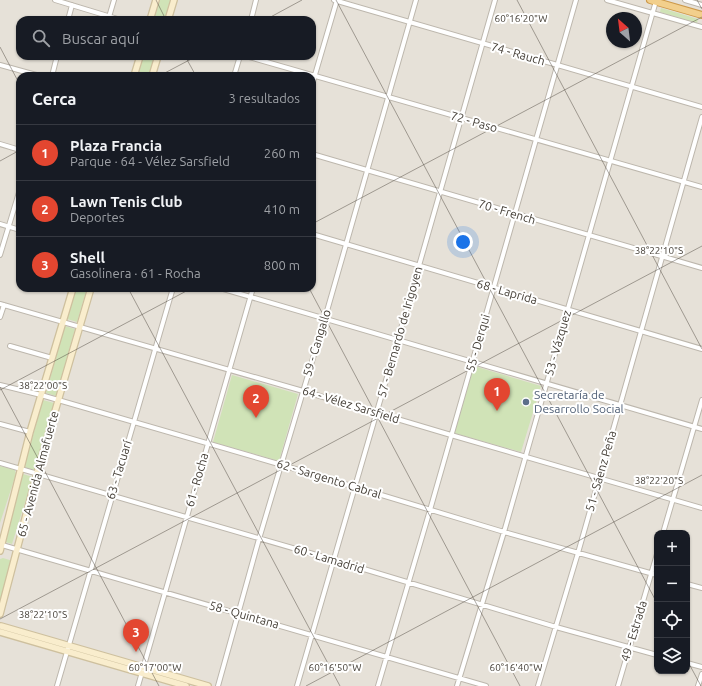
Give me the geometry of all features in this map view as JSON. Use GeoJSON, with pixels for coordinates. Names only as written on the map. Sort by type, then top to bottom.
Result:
{"type":"FeatureCollection","features":[{"type":"Feature","properties":{"kind":"highway"},"geometry":{"type":"LineString","coordinates":[[654,1],[702,15]]}},
{"type":"Feature","properties":{"kind":"main road"},"geometry":{"type":"LineString","coordinates":[[151,16],[156,0]]}},
{"type":"Feature","properties":{"kind":"main road"},"geometry":{"type":"LineString","coordinates":[[169,16],[174,0]]}},
{"type":"Feature","properties":{"kind":"main road"},"geometry":{"type":"LineString","coordinates":[[135,72],[139,60]]}},
{"type":"Feature","properties":{"kind":"main road"},"geometry":{"type":"LineString","coordinates":[[153,72],[157,60]]}},
{"type":"Feature","properties":{"kind":"main road","name":"65 - Avenida Almafuerte"},"geometry":{"type":"LineString","coordinates":[[1,548],[30,432],[72,292]]}},
{"type":"Feature","properties":{"kind":"main road","name":"65 - Avenida Almafuerte"},"geometry":{"type":"LineString","coordinates":[[0,614],[37,474],[90,292]]}},
{"type":"Feature","properties":{"kind":"main road"},"geometry":{"type":"LineString","coordinates":[[0,628],[142,670],[208,686]]}},
{"type":"Feature","properties":{"kind":"main road"},"geometry":{"type":"LineString","coordinates":[[142,670],[186,686]]}},
{"type":"Feature","properties":{"kind":"street"},"geometry":{"type":"LineString","coordinates":[[55,0],[106,16]]}},
{"type":"Feature","properties":{"kind":"street"},"geometry":{"type":"LineString","coordinates":[[109,16],[114,0]]}},
{"type":"Feature","properties":{"kind":"street"},"geometry":{"type":"LineString","coordinates":[[252,16],[256,0]]}},
{"type":"Feature","properties":{"kind":"street"},"geometry":{"type":"LineString","coordinates":[[316,72],[336,0]]}},
{"type":"Feature","properties":{"kind":"street","name":"74 - Rauch"},"geometry":{"type":"LineString","coordinates":[[336,0],[702,107]]}},
{"type":"Feature","properties":{"kind":"street","name":"59 - Cangallo"},"geometry":{"type":"LineString","coordinates":[[218,686],[259,539],[325,318],[416,0]]}},
{"type":"Feature","properties":{"kind":"street","name":"57 - Bernardo de Irigoyen"},"geometry":{"type":"LineString","coordinates":[[297,686],[495,0]]}},
{"type":"Feature","properties":{"kind":"street","name":"55 - Derqui"},"geometry":{"type":"LineString","coordinates":[[378,686],[473,362],[576,0]]}},
{"type":"Feature","properties":{"kind":"street"},"geometry":{"type":"LineString","coordinates":[[607,0],[702,26]]}},
{"type":"Feature","properties":{"kind":"street"},"geometry":{"type":"LineString","coordinates":[[685,0],[702,5]]}},
{"type":"Feature","properties":{"kind":"street","name":"53 - Vázquez"},"geometry":{"type":"LineString","coordinates":[[457,686],[504,532],[589,236],[630,86],[653,12],[654,1]]}},
{"type":"Feature","properties":{"kind":"street"},"geometry":{"type":"LineString","coordinates":[[69,16],[72,5]]}},
{"type":"Feature","properties":{"kind":"street"},"geometry":{"type":"LineString","coordinates":[[53,72],[57,60]]}},
{"type":"Feature","properties":{"kind":"street"},"geometry":{"type":"LineString","coordinates":[[235,72],[239,60]]}},
{"type":"Feature","properties":{"kind":"street","name":"72 - Paso"},"geometry":{"type":"LineString","coordinates":[[261,60],[304,72]]}},
{"type":"Feature","properties":{"kind":"street"},"geometry":{"type":"LineString","coordinates":[[0,65],[25,72]]}},
{"type":"Feature","properties":{"kind":"street","name":"72 - Paso"},"geometry":{"type":"LineString","coordinates":[[316,75],[702,187]]}},
{"type":"Feature","properties":{"kind":"street","name":"51 - Sáenz Peña"},"geometry":{"type":"LineString","coordinates":[[538,686],[642,331],[702,117]]}},
{"type":"Feature","properties":{"kind":"street"},"geometry":{"type":"LineString","coordinates":[[0,144],[16,149]]}},
{"type":"Feature","properties":{"kind":"street","name":"70 - French"},"geometry":{"type":"LineString","coordinates":[[316,155],[702,268]]}},
{"type":"Feature","properties":{"kind":"street"},"geometry":{"type":"LineString","coordinates":[[0,255],[16,203]]}},
{"type":"Feature","properties":{"kind":"street"},"geometry":{"type":"LineString","coordinates":[[0,224],[16,229]]}},
{"type":"Feature","properties":{"kind":"street","name":"68 - Laprida"},"geometry":{"type":"LineString","coordinates":[[316,235],[702,349]]}},
{"type":"Feature","properties":{"kind":"street","name":"63 - Tacuarí"},"geometry":{"type":"LineString","coordinates":[[57,686],[111,496],[172,292]]}},
{"type":"Feature","properties":{"kind":"street"},"geometry":{"type":"LineString","coordinates":[[234,292],[702,429]]}},
{"type":"Feature","properties":{"kind":"street","name":"61 - Rocha"},"geometry":{"type":"LineString","coordinates":[[138,686],[252,292]]}},
{"type":"Feature","properties":{"kind":"street"},"geometry":{"type":"LineString","coordinates":[[0,317],[2,304]]}},
{"type":"Feature","properties":{"kind":"street","name":"64 - Vélez Sarsfield"},"geometry":{"type":"LineString","coordinates":[[2,304],[702,508]]}},
{"type":"Feature","properties":{"kind":"street"},"geometry":{"type":"LineString","coordinates":[[10,346],[52,358]]}},
{"type":"Feature","properties":{"kind":"street","name":"62 - Sargento Cabral"},"geometry":{"type":"LineString","coordinates":[[0,384],[355,486],[504,532],[652,573]]}},
{"type":"Feature","properties":{"kind":"street"},"geometry":{"type":"LineString","coordinates":[[664,530],[702,400]]}},
{"type":"Feature","properties":{"kind":"street"},"geometry":{"type":"LineString","coordinates":[[0,424],[30,432]]}},
{"type":"Feature","properties":{"kind":"street","name":"60 - Lamadrid"},"geometry":{"type":"LineString","coordinates":[[0,464],[334,560],[556,627],[654,654]]}},
{"type":"Feature","properties":{"kind":"street","name":"58 - Quintana"},"geometry":{"type":"LineString","coordinates":[[1,548],[18,549],[486,686]]}},
{"type":"Feature","properties":{"kind":"street","name":"49 - Estrada"},"geometry":{"type":"LineString","coordinates":[[618,686],[654,565]]}},
{"type":"Feature","properties":{"kind":"street"},"geometry":{"type":"LineString","coordinates":[[690,585],[702,588]]}},
{"type":"Feature","properties":{"kind":"street"},"geometry":{"type":"LineString","coordinates":[[690,664],[702,667]]}},
{"type":"Feature","properties":{"kind":"street"},"geometry":{"type":"LineString","coordinates":[[698,686],[702,674]]}},
{"type":"Feature","properties":{"kind":"shaded area"},"geometry":{"type":"Polygon","coordinates":[[[0,0],[702,0],[702,686],[0,686],[0,0]]]}},
{"type":"Feature","properties":{"kind":"green space"},"geometry":{"type":"Polygon","coordinates":[[[160,0],[171,0],[166,16],[155,16],[160,0]]]}},
{"type":"Feature","properties":{"kind":"green space"},"geometry":{"type":"Polygon","coordinates":[[[661,8],[698,19],[697,23],[660,12],[661,8]]]}},
{"type":"Feature","properties":{"kind":"green space"},"geometry":{"type":"Polygon","coordinates":[[[142,60],[153,60],[150,72],[139,72],[142,60]]]}},
{"type":"Feature","properties":{"kind":"green space"},"geometry":{"type":"Polygon","coordinates":[[[75,292],[86,292],[77,322],[67,319],[75,292]]]}},
{"type":"Feature","properties":{"kind":"green space"},"geometry":{"type":"Polygon","coordinates":[[[65,326],[75,329],[56,396],[46,393],[65,326]]]}},
{"type":"Feature","properties":{"kind":"green space"},"geometry":{"type":"Polygon","coordinates":[[[474,366],[541,386],[521,452],[454,433],[474,366]]]}},
{"type":"Feature","properties":{"kind":"green space"},"geometry":{"type":"Polygon","coordinates":[[[232,375],[298,394],[279,461],[213,442],[232,375]]]}},
{"type":"Feature","properties":{"kind":"green space"},"geometry":{"type":"Polygon","coordinates":[[[43,400],[54,403],[34,470],[24,467],[43,400]]]}},
{"type":"Feature","properties":{"kind":"green space"},"geometry":{"type":"Polygon","coordinates":[[[0,466],[15,470],[16,474],[0,523],[0,466]]]}},
{"type":"Feature","properties":{"kind":"green space"},"geometry":{"type":"Polygon","coordinates":[[[23,474],[33,477],[12,544],[2,541],[23,474]]]}},
{"type":"Feature","properties":{"kind":"green space"},"geometry":{"type":"Polygon","coordinates":[[[3,558],[13,561],[0,607],[0,559],[3,558]]]}},
{"type":"Feature","properties":{"kind":"place","name":"Secretaría de Desarrollo Social"},"geometry":{"type":"Point","coordinates":[526,402]}},
{"type":"Feature","properties":{"kind":"place","name":"Plaza Francia"},"geometry":{"type":"Point","coordinates":[497,411]}},
{"type":"Feature","properties":{"kind":"place","name":"Lawn Tenis Club"},"geometry":{"type":"Point","coordinates":[256,418]}},
{"type":"Feature","properties":{"kind":"place","name":"Shell"},"geometry":{"type":"Point","coordinates":[136,652]}}]}
